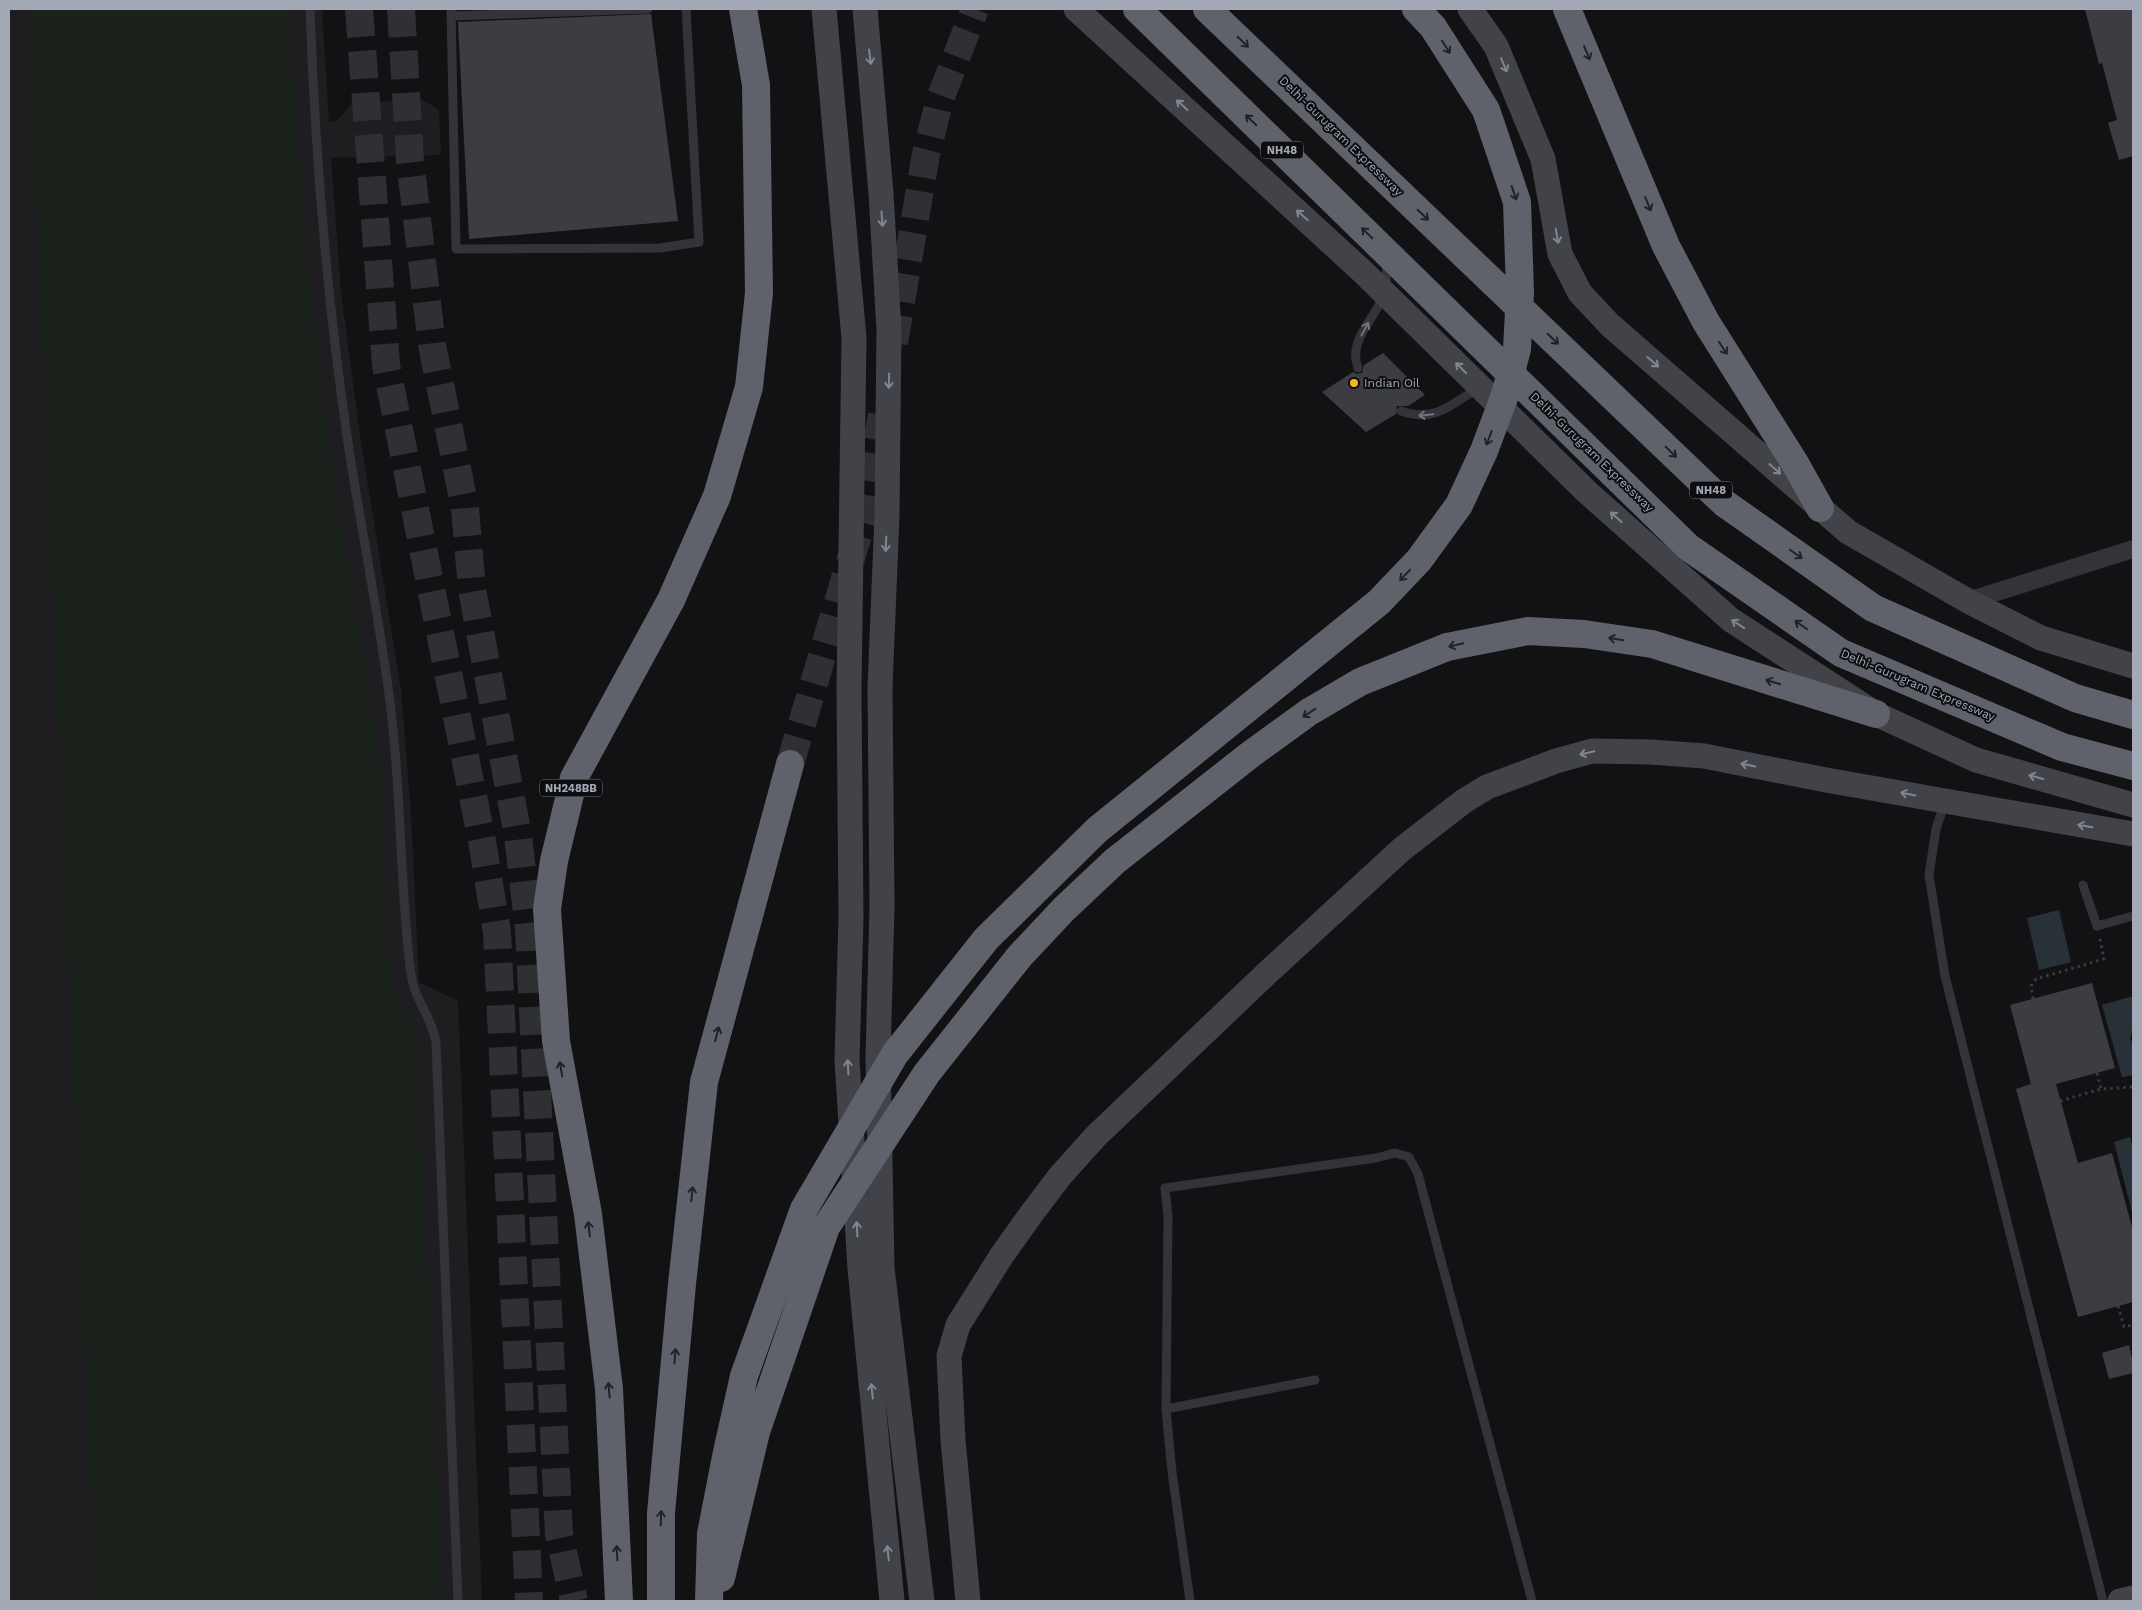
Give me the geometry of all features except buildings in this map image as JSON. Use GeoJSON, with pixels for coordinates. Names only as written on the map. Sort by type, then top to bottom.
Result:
{"type":"FeatureCollection","features":[{"type":"Feature","properties":{"kind":"highway","name":"NH248BB"},"geometry":{"type":"LineString","coordinates":[[620,1601],[609,1390],[588,1214],[556,1041],[547,909],[554,861],[574,778],[671,600],[717,496],[749,387],[759,293],[756,85],[743,9]]}},
{"type":"Feature","properties":{"kind":"highway","name":"Delhi-Gurugram Expressway"},"geometry":{"type":"LineString","coordinates":[[1137,9],[1688,547],[1841,653],[2062,747],[2133,766]]}},
{"type":"Feature","properties":{"kind":"highway","name":"Delhi-Gurugram Expressway"},"geometry":{"type":"LineString","coordinates":[[1207,9],[1724,503],[1872,608],[2075,698],[2133,715]]}},
{"type":"Feature","properties":{"kind":"highway"},"geometry":{"type":"LineString","coordinates":[[709,1601],[711,1534],[744,1376],[804,1209],[895,1054],[986,939],[1098,830],[1379,602],[1419,560],[1460,505],[1484,451],[1505,396],[1517,349],[1520,292],[1517,202],[1486,110],[1433,27],[1416,9]]}},
{"type":"Feature","properties":{"kind":"highway"},"geometry":{"type":"LineString","coordinates":[[1567,9],[1666,246],[1706,322],[1787,450],[1820,508]]}},
{"type":"Feature","properties":{"kind":"highway"},"geometry":{"type":"LineString","coordinates":[[716,1601],[756,1432],[826,1227],[927,1073],[1019,957],[1064,909],[1115,861],[1251,754],[1309,712],[1360,682],[1447,647],[1528,631],[1584,634],[1652,644],[1876,714]]}},
{"type":"Feature","properties":{"kind":"highway"},"geometry":{"type":"LineString","coordinates":[[661,1601],[661,1514],[682,1284],[704,1082],[790,764]]}},
{"type":"Feature","properties":{"kind":"main road"},"geometry":{"type":"LineString","coordinates":[[824,9],[854,338],[849,690],[851,918],[847,1060],[860,1268],[892,1601]]}},
{"type":"Feature","properties":{"kind":"main road"},"geometry":{"type":"LineString","coordinates":[[865,9],[881,193],[889,330],[887,516],[880,687],[882,906],[878,1057],[882,1268],[922,1601]]}},
{"type":"Feature","properties":{"kind":"main road"},"geometry":{"type":"LineString","coordinates":[[1076,9],[1385,293],[1587,492],[1731,620],[1876,714],[1976,760],[2133,806]]}},
{"type":"Feature","properties":{"kind":"main road"},"geometry":{"type":"LineString","coordinates":[[1470,9],[1496,46],[1543,160],[1560,254],[1580,293],[1610,325],[1848,532],[1968,602],[2040,638],[2133,666]]}},
{"type":"Feature","properties":{"kind":"main road"},"geometry":{"type":"LineString","coordinates":[[968,1601],[953,1440],[949,1356],[958,1325],[1002,1255],[1032,1213],[1060,1176],[1096,1136],[1258,982],[1402,849],[1464,801],[1487,787],[1556,761],[1592,751],[1704,756],[2133,834]]}},
{"type":"Feature","properties":{"kind":"main road"},"geometry":{"type":"LineString","coordinates":[[2120,1601],[2133,1598]]}},
{"type":"Feature","properties":{"kind":"street"},"geometry":{"type":"LineString","coordinates":[[1968,602],[2133,549]]}},
{"type":"Feature","properties":{"kind":"lane"},"geometry":{"type":"LineString","coordinates":[[310,9],[315,124],[329,295],[348,442],[393,721],[398,772],[408,945],[415,992],[432,1024],[436,1042],[458,1601]]}},
{"type":"Feature","properties":{"kind":"lane"},"geometry":{"type":"LineString","coordinates":[[648,9],[451,13],[456,249],[660,248],[699,242],[686,9]]}},
{"type":"Feature","properties":{"kind":"lane"},"geometry":{"type":"LineString","coordinates":[[1358,368],[1355,356],[1356,347],[1385,293],[1388,253]]}},
{"type":"Feature","properties":{"kind":"lane"},"geometry":{"type":"LineString","coordinates":[[1400,411],[1417,416],[1438,413],[1480,387]]}},
{"type":"Feature","properties":{"kind":"lane"},"geometry":{"type":"LineString","coordinates":[[1946,801],[1936,829],[1929,875],[1945,976],[1952,1010],[2103,1601]]}},
{"type":"Feature","properties":{"kind":"lane"},"geometry":{"type":"LineString","coordinates":[[2084,886],[2097,926],[2133,916]]}},
{"type":"Feature","properties":{"kind":"lane"},"geometry":{"type":"LineString","coordinates":[[1190,1601],[1172,1472],[1166,1409],[1168,1216],[1165,1188],[1376,1158],[1395,1153],[1409,1158],[1418,1174],[1532,1601]]}},
{"type":"Feature","properties":{"kind":"lane"},"geometry":{"type":"LineString","coordinates":[[1166,1409],[1315,1380]]}},
{"type":"Feature","properties":{"kind":"path"},"geometry":{"type":"LineString","coordinates":[[2033,999],[2031,986],[2036,979],[2104,959],[2097,926]]}},
{"type":"Feature","properties":{"kind":"path"},"geometry":{"type":"LineString","coordinates":[[2097,1073],[2101,1089]]}},
{"type":"Feature","properties":{"kind":"path"},"geometry":{"type":"LineString","coordinates":[[2060,1100],[2101,1089],[2133,1087]]}},
{"type":"Feature","properties":{"kind":"path"},"geometry":{"type":"LineString","coordinates":[[2118,1306],[2124,1327],[2133,1325]]}},
{"type":"Feature","properties":{"kind":"shaded area"},"geometry":{"type":"Polygon","coordinates":[[[9,9],[322,9],[329,122],[336,122],[352,103],[423,100],[439,110],[441,155],[331,158],[341,292],[361,443],[401,689],[411,813],[419,982],[458,1001],[482,1601],[9,1601],[9,9]]]}},
{"type":"Feature","properties":{"kind":"shaded area"},"geometry":{"type":"Polygon","coordinates":[[[28,9],[290,9],[300,186],[319,363],[339,514],[378,753],[389,964],[396,995],[415,1033],[443,1601],[95,1601],[28,9]]]}},
{"type":"Feature","properties":{"kind":"shaded area"},"geometry":{"type":"Polygon","coordinates":[[[2059,910],[2071,962],[2039,970],[2027,918],[2059,910]]]}},
{"type":"Feature","properties":{"kind":"shaded area"},"geometry":{"type":"Polygon","coordinates":[[[2133,996],[2133,1026],[2130,1038],[2133,1046],[2133,1075],[2122,1077],[2102,1005],[2133,996]]]}},
{"type":"Feature","properties":{"kind":"shaded area"},"geometry":{"type":"Polygon","coordinates":[[[2130,1137],[2133,1148],[2133,1216],[2114,1142],[2130,1137]]]}},
{"type":"Feature","properties":{"kind":"tunnel"},"geometry":{"type":"LineString","coordinates":[[359,9],[386,365],[482,841],[497,932],[529,1601]]}},
{"type":"Feature","properties":{"kind":"tunnel"},"geometry":{"type":"LineString","coordinates":[[401,9],[410,160],[432,345],[465,508],[472,589],[518,836],[529,929],[559,1534],[574,1601]]}},
{"type":"Feature","properties":{"kind":"tunnel"},"geometry":{"type":"LineString","coordinates":[[894,343],[926,154],[940,99],[975,9]]}},
{"type":"Feature","properties":{"kind":"tunnel"},"geometry":{"type":"LineString","coordinates":[[790,764],[865,511],[882,415]]}},
{"type":"Feature","properties":{"kind":"place","name":"Indian Oil"},"geometry":{"type":"Point","coordinates":[1354,383]}}]}
